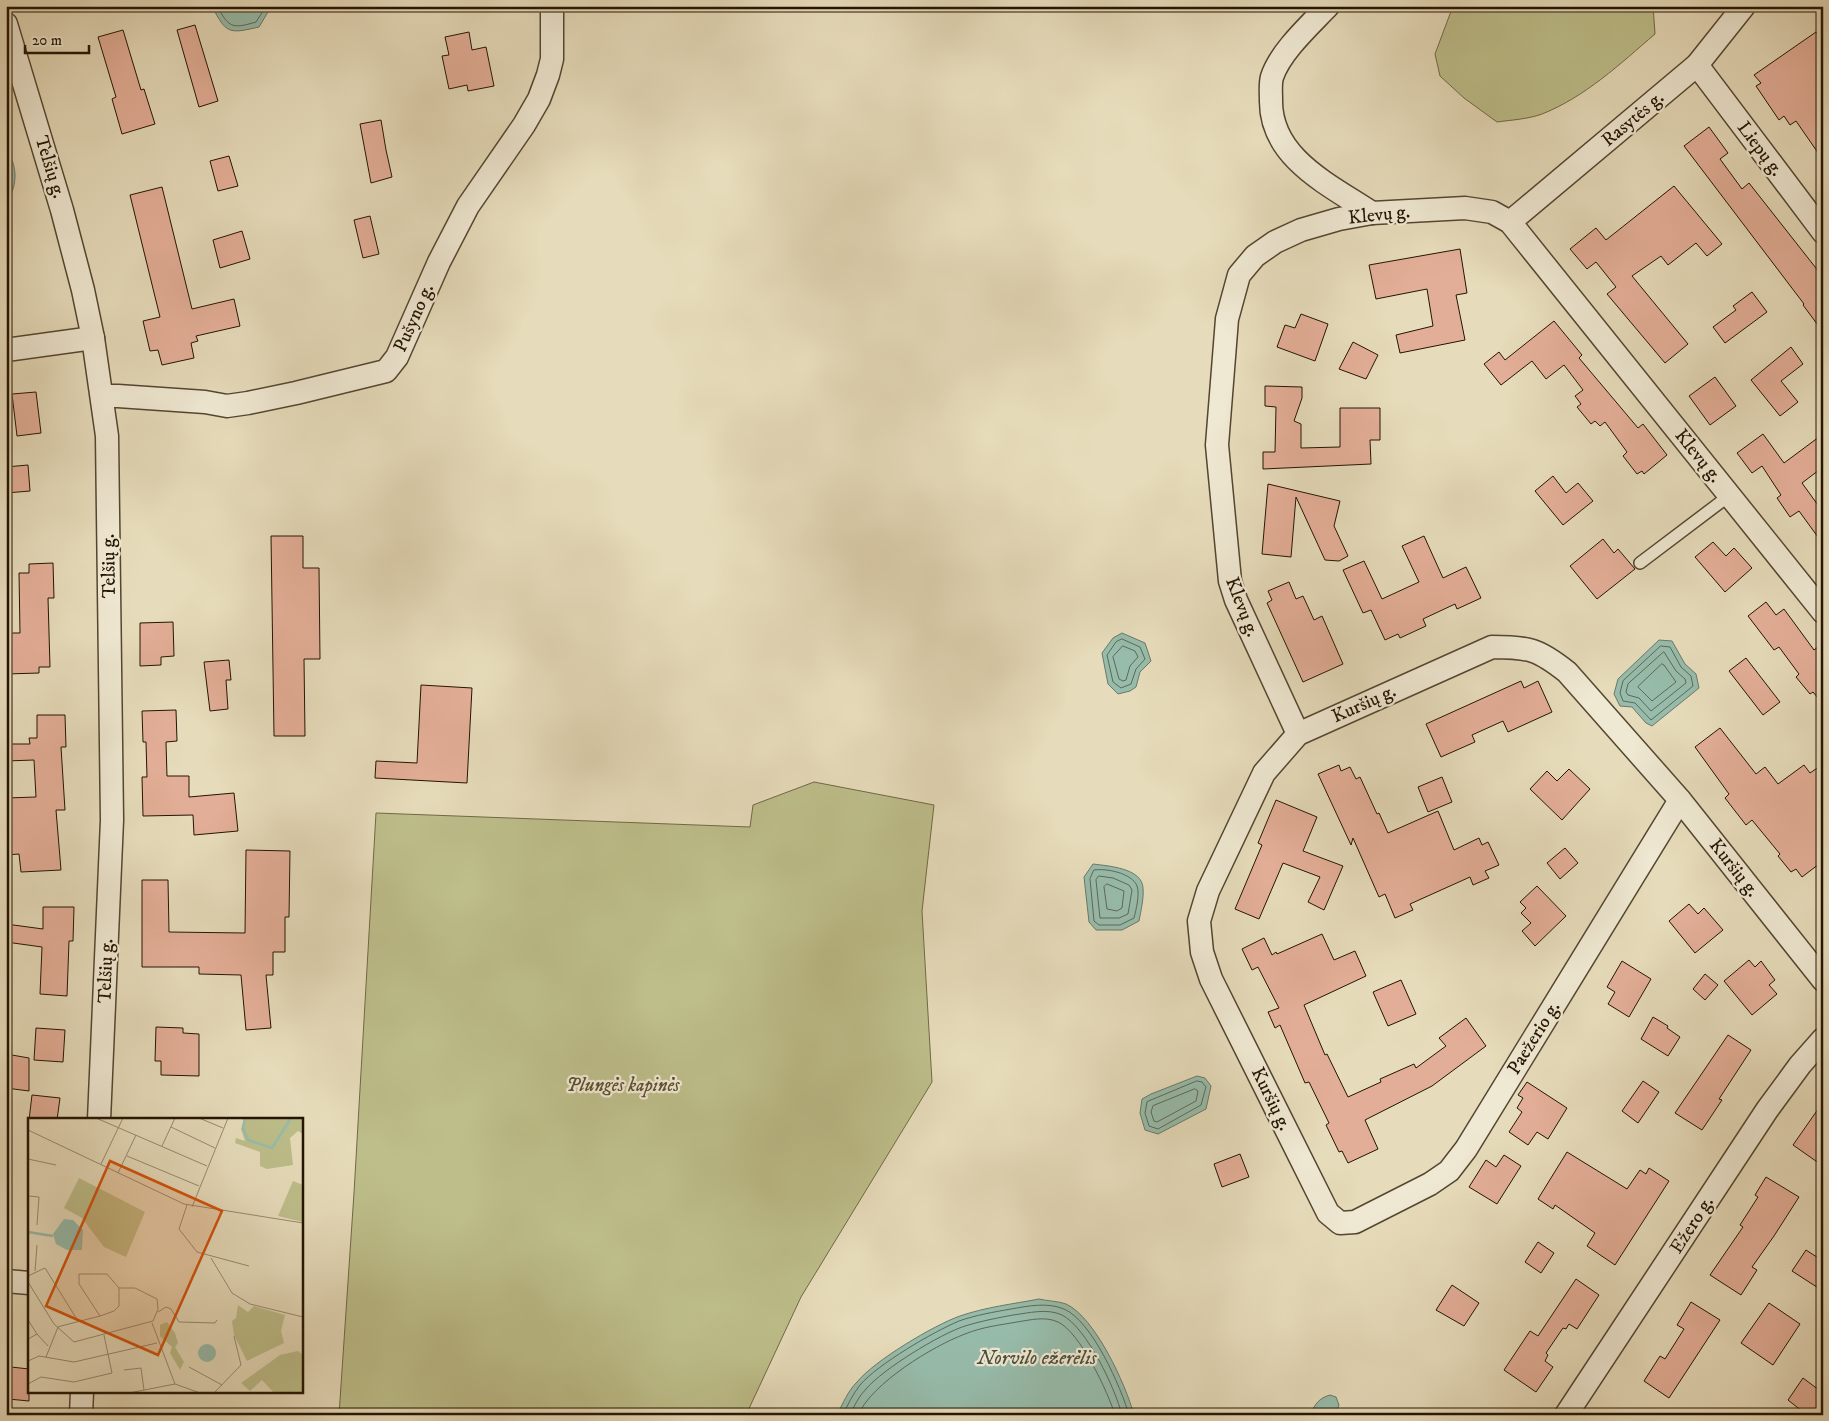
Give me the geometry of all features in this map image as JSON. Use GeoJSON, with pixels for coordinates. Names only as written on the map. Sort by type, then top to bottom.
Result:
{"type":"FeatureCollection","features":[{"type":"Feature","properties":{"kind":"street","name":"Pušyno g."},"geometry":{"type":"LineString","coordinates":[[102,396],[205,402],[227,406],[286,395],[386,371],[397,357],[439,262],[468,206],[524,125],[539,99],[552,58],[552,6]]}},
{"type":"Feature","properties":{"kind":"street"},"geometry":{"type":"LineString","coordinates":[[1328,6],[1288,48],[1271,78],[1271,109],[1281,142],[1305,169],[1372,214]]}},
{"type":"Feature","properties":{"kind":"street","name":"Rasytės g."},"geometry":{"type":"LineString","coordinates":[[1510,222],[1697,65],[1744,6]]}},
{"type":"Feature","properties":{"kind":"street","name":"Telšių g."},"geometry":{"type":"LineString","coordinates":[[6,24],[62,210],[83,290],[93,338],[107,436],[112,820],[99,1118]]}},
{"type":"Feature","properties":{"kind":"street","name":"Liepų g."},"geometry":{"type":"LineString","coordinates":[[1697,65],[1823,232]]}},
{"type":"Feature","properties":{"kind":"street","name":"Klevų g."},"geometry":{"type":"LineString","coordinates":[[1298,734],[1236,600],[1230,581],[1217,445],[1227,319],[1239,275],[1255,256],[1274,242],[1301,230],[1339,219],[1372,214],[1465,208],[1492,212],[1510,222],[1823,612]]}},
{"type":"Feature","properties":{"kind":"street"},"geometry":{"type":"LineString","coordinates":[[6,350],[93,338]]}},
{"type":"Feature","properties":{"kind":"street","name":"Kuršių g."},"geometry":{"type":"LineString","coordinates":[[1340,1223],[1328,1213],[1211,979],[1202,952],[1199,920],[1208,891],[1264,773],[1298,734],[1492,647],[1520,647],[1545,655],[1567,672],[1680,800],[1823,980]]}},
{"type":"Feature","properties":{"kind":"street","name":"Paežerio g."},"geometry":{"type":"LineString","coordinates":[[1340,1223],[1355,1222],[1430,1184],[1449,1171],[1466,1149],[1680,800]]}},
{"type":"Feature","properties":{"kind":"street","name":"Ežero g."},"geometry":{"type":"LineString","coordinates":[[1566,1415],[1767,1110],[1800,1065],[1823,1039]]}},
{"type":"Feature","properties":{"kind":"street"},"geometry":{"type":"LineString","coordinates":[[6,1281],[28,1283]]}},
{"type":"Feature","properties":{"kind":"street"},"geometry":{"type":"LineString","coordinates":[[81,1415],[82,1394]]}},
{"type":"Feature","properties":{"kind":"lane"},"geometry":{"type":"LineString","coordinates":[[1640,563],[1730,495]]}},
{"type":"Feature","properties":{"kind":"green space"},"geometry":{"type":"Polygon","coordinates":[[[1453,6],[1653,6],[1655,34],[1602,79],[1573,99],[1537,116],[1497,122],[1464,98],[1440,76],[1435,54],[1453,6]]]}},
{"type":"Feature","properties":{"kind":"green space","name":"Plungės kapinės"},"geometry":{"type":"Polygon","coordinates":[[[814,782],[934,805],[922,911],[932,1082],[801,1297],[746,1415],[339,1415],[376,813],[750,827],[753,805],[814,782]]]}},
{"type":"Feature","properties":{"kind":"water"},"geometry":{"type":"Polygon","coordinates":[[[212,6],[268,6],[268,12],[259,27],[235,31],[225,27],[212,6]]]}},
{"type":"Feature","properties":{"kind":"water"},"geometry":{"type":"Polygon","coordinates":[[[6,146],[13,162],[15,176],[13,190],[6,206],[6,146]]]}},
{"type":"Feature","properties":{"kind":"water"},"geometry":{"type":"Polygon","coordinates":[[[1122,633],[1145,643],[1151,661],[1140,672],[1136,687],[1130,691],[1118,694],[1108,684],[1102,653],[1113,638],[1122,633]]]}},
{"type":"Feature","properties":{"kind":"water"},"geometry":{"type":"Polygon","coordinates":[[[1659,640],[1672,641],[1685,664],[1696,674],[1699,688],[1652,726],[1646,723],[1632,707],[1620,706],[1614,694],[1618,679],[1659,640]]]}},
{"type":"Feature","properties":{"kind":"water"},"geometry":{"type":"Polygon","coordinates":[[[1093,864],[1123,869],[1137,876],[1143,888],[1139,921],[1122,930],[1096,930],[1089,922],[1084,877],[1093,864]]]}},
{"type":"Feature","properties":{"kind":"water"},"geometry":{"type":"Polygon","coordinates":[[[1197,1076],[1205,1078],[1211,1086],[1206,1109],[1158,1134],[1145,1130],[1140,1113],[1142,1099],[1197,1076]]]}},
{"type":"Feature","properties":{"kind":"water","name":"Norvilo ežerėlis"},"geometry":{"type":"Polygon","coordinates":[[[1039,1299],[1066,1304],[1077,1311],[1088,1323],[1117,1370],[1134,1415],[837,1415],[851,1389],[865,1374],[890,1354],[920,1335],[960,1316],[990,1308],[1039,1299]]]}},
{"type":"Feature","properties":{"kind":"water"},"geometry":{"type":"Polygon","coordinates":[[[1330,1395],[1336,1397],[1339,1405],[1335,1415],[1310,1415],[1318,1402],[1330,1395]]]}},
{"type":"Feature","properties":{"kind":"building"},"geometry":{"type":"Polygon","coordinates":[[[195,25],[218,101],[199,107],[177,30],[195,25]]]}},
{"type":"Feature","properties":{"kind":"building"},"geometry":{"type":"Polygon","coordinates":[[[123,30],[141,90],[144,89],[155,124],[122,134],[112,99],[116,97],[98,37],[123,30]]]}},
{"type":"Feature","properties":{"kind":"building"},"geometry":{"type":"Polygon","coordinates":[[[469,32],[472,50],[486,47],[494,86],[468,91],[467,85],[449,89],[442,56],[449,55],[445,37],[469,32]]]}},
{"type":"Feature","properties":{"kind":"building"},"geometry":{"type":"Polygon","coordinates":[[[1816,32],[1823,42],[1823,160],[1796,121],[1790,125],[1784,116],[1779,120],[1756,86],[1761,83],[1754,75],[1816,32]]]}},
{"type":"Feature","properties":{"kind":"building"},"geometry":{"type":"Polygon","coordinates":[[[381,120],[392,177],[371,183],[360,124],[381,120]]]}},
{"type":"Feature","properties":{"kind":"building"},"geometry":{"type":"Polygon","coordinates":[[[1709,127],[1728,153],[1720,159],[1742,189],[1749,183],[1823,277],[1823,332],[1804,304],[1684,146],[1709,127]]]}},
{"type":"Feature","properties":{"kind":"building"},"geometry":{"type":"Polygon","coordinates":[[[229,156],[238,186],[218,191],[210,161],[229,156]]]}},
{"type":"Feature","properties":{"kind":"building"},"geometry":{"type":"Polygon","coordinates":[[[1674,186],[1722,244],[1707,256],[1696,243],[1668,265],[1661,256],[1632,276],[1688,344],[1665,363],[1607,294],[1616,287],[1596,262],[1587,269],[1570,249],[1596,228],[1606,240],[1674,186]]]}},
{"type":"Feature","properties":{"kind":"building"},"geometry":{"type":"Polygon","coordinates":[[[162,187],[192,309],[234,299],[240,326],[196,336],[198,341],[191,343],[194,358],[162,365],[158,350],[150,351],[143,321],[160,317],[130,195],[162,187]]]}},
{"type":"Feature","properties":{"kind":"building"},"geometry":{"type":"Polygon","coordinates":[[[370,216],[379,254],[363,258],[354,220],[370,216]]]}},
{"type":"Feature","properties":{"kind":"building"},"geometry":{"type":"Polygon","coordinates":[[[242,231],[250,259],[220,268],[213,240],[242,231]]]}},
{"type":"Feature","properties":{"kind":"building"},"geometry":{"type":"Polygon","coordinates":[[[1460,249],[1467,293],[1456,295],[1465,340],[1400,353],[1396,335],[1433,326],[1427,289],[1376,299],[1369,265],[1460,249]]]}},
{"type":"Feature","properties":{"kind":"building"},"geometry":{"type":"Polygon","coordinates":[[[1752,292],[1767,312],[1725,343],[1713,327],[1736,310],[1733,306],[1752,292]]]}},
{"type":"Feature","properties":{"kind":"building"},"geometry":{"type":"Polygon","coordinates":[[[1301,314],[1328,324],[1315,361],[1277,347],[1285,325],[1295,328],[1301,314]]]}},
{"type":"Feature","properties":{"kind":"building"},"geometry":{"type":"Polygon","coordinates":[[[1554,321],[1582,355],[1579,358],[1638,428],[1643,424],[1667,455],[1644,474],[1642,471],[1637,474],[1623,456],[1627,452],[1605,422],[1600,426],[1595,421],[1591,424],[1577,407],[1581,404],[1575,396],[1583,390],[1564,365],[1546,379],[1532,361],[1501,385],[1484,364],[1499,352],[1505,360],[1554,321]]]}},
{"type":"Feature","properties":{"kind":"building"},"geometry":{"type":"Polygon","coordinates":[[[1353,342],[1378,355],[1366,379],[1339,369],[1353,342]]]}},
{"type":"Feature","properties":{"kind":"building"},"geometry":{"type":"Polygon","coordinates":[[[1791,347],[1803,364],[1781,381],[1798,402],[1780,416],[1751,380],[1791,347]]]}},
{"type":"Feature","properties":{"kind":"building"},"geometry":{"type":"Polygon","coordinates":[[[1715,377],[1736,406],[1710,425],[1689,396],[1715,377]]]}},
{"type":"Feature","properties":{"kind":"building"},"geometry":{"type":"Polygon","coordinates":[[[1265,386],[1302,387],[1302,398],[1294,421],[1301,424],[1301,448],[1340,447],[1340,408],[1380,408],[1380,440],[1370,440],[1371,464],[1263,469],[1263,452],[1275,452],[1276,407],[1265,406],[1265,386]]]}},
{"type":"Feature","properties":{"kind":"building"},"geometry":{"type":"Polygon","coordinates":[[[36,392],[41,433],[17,436],[12,394],[36,392]]]}},
{"type":"Feature","properties":{"kind":"building"},"geometry":{"type":"Polygon","coordinates":[[[1763,434],[1784,463],[1823,434],[1823,467],[1802,483],[1823,512],[1823,544],[1799,511],[1790,517],[1777,498],[1781,495],[1762,466],[1752,473],[1737,453],[1763,434]]]}},
{"type":"Feature","properties":{"kind":"building"},"geometry":{"type":"Polygon","coordinates":[[[28,465],[30,491],[6,493],[6,467],[28,465]]]}},
{"type":"Feature","properties":{"kind":"building"},"geometry":{"type":"Polygon","coordinates":[[[1553,476],[1566,493],[1578,483],[1593,501],[1563,525],[1535,491],[1553,476]]]}},
{"type":"Feature","properties":{"kind":"building"},"geometry":{"type":"Polygon","coordinates":[[[1268,484],[1340,501],[1334,526],[1348,556],[1339,561],[1325,560],[1296,497],[1291,557],[1262,554],[1268,484]]]}},
{"type":"Feature","properties":{"kind":"building"},"geometry":{"type":"Polygon","coordinates":[[[271,536],[303,536],[303,568],[319,568],[320,659],[304,659],[305,736],[274,736],[271,536]]]}},
{"type":"Feature","properties":{"kind":"building"},"geometry":{"type":"Polygon","coordinates":[[[1424,536],[1443,578],[1466,567],[1481,598],[1457,609],[1455,604],[1423,619],[1426,626],[1400,638],[1398,634],[1385,640],[1371,610],[1363,613],[1343,570],[1364,561],[1382,599],[1419,582],[1402,546],[1424,536]]]}},
{"type":"Feature","properties":{"kind":"building"},"geometry":{"type":"Polygon","coordinates":[[[1603,539],[1614,553],[1618,549],[1635,569],[1597,599],[1570,566],[1603,539]]]}},
{"type":"Feature","properties":{"kind":"building"},"geometry":{"type":"Polygon","coordinates":[[[1713,542],[1726,556],[1734,548],[1752,568],[1725,592],[1695,557],[1713,542]]]}},
{"type":"Feature","properties":{"kind":"building"},"geometry":{"type":"Polygon","coordinates":[[[53,563],[54,598],[48,598],[50,667],[39,667],[39,673],[6,674],[6,633],[20,633],[19,573],[29,573],[29,564],[53,563]]]}},
{"type":"Feature","properties":{"kind":"building"},"geometry":{"type":"Polygon","coordinates":[[[1289,582],[1296,599],[1303,596],[1314,620],[1322,616],[1343,664],[1303,682],[1267,603],[1272,600],[1268,591],[1289,582]]]}},
{"type":"Feature","properties":{"kind":"building"},"geometry":{"type":"Polygon","coordinates":[[[1766,602],[1776,615],[1784,609],[1814,650],[1823,643],[1823,704],[1813,692],[1810,694],[1796,677],[1799,674],[1779,647],[1774,650],[1748,616],[1766,602]]]}},
{"type":"Feature","properties":{"kind":"building"},"geometry":{"type":"Polygon","coordinates":[[[173,622],[174,656],[161,657],[161,665],[140,666],[140,623],[173,622]]]}},
{"type":"Feature","properties":{"kind":"building"},"geometry":{"type":"Polygon","coordinates":[[[1746,658],[1780,702],[1763,715],[1729,671],[1746,658]]]}},
{"type":"Feature","properties":{"kind":"building"},"geometry":{"type":"Polygon","coordinates":[[[229,660],[231,680],[226,680],[228,709],[210,711],[204,662],[229,660]]]}},
{"type":"Feature","properties":{"kind":"building"},"geometry":{"type":"Polygon","coordinates":[[[1521,681],[1524,688],[1538,681],[1552,712],[1508,732],[1503,721],[1472,735],[1475,742],[1441,757],[1426,724],[1521,681]]]}},
{"type":"Feature","properties":{"kind":"building"},"geometry":{"type":"Polygon","coordinates":[[[421,685],[472,688],[467,783],[375,778],[376,761],[417,763],[421,685]]]}},
{"type":"Feature","properties":{"kind":"building"},"geometry":{"type":"Polygon","coordinates":[[[176,710],[177,741],[166,742],[167,776],[189,776],[189,797],[234,793],[238,831],[194,835],[193,815],[143,816],[142,777],[147,777],[146,742],[143,742],[142,711],[176,710]]]}},
{"type":"Feature","properties":{"kind":"building"},"geometry":{"type":"Polygon","coordinates":[[[37,715],[65,715],[66,747],[61,747],[65,810],[56,810],[61,870],[21,872],[19,854],[6,855],[6,798],[36,797],[34,760],[6,761],[6,744],[30,744],[29,738],[37,738],[37,715]]]}},
{"type":"Feature","properties":{"kind":"building"},"geometry":{"type":"Polygon","coordinates":[[[1720,728],[1756,774],[1765,767],[1778,784],[1804,765],[1810,773],[1823,764],[1823,861],[1802,877],[1796,869],[1791,872],[1778,856],[1780,854],[1752,820],[1746,825],[1725,798],[1729,794],[1695,747],[1720,728]]]}},
{"type":"Feature","properties":{"kind":"building"},"geometry":{"type":"Polygon","coordinates":[[[1339,765],[1341,771],[1350,767],[1356,779],[1360,777],[1388,833],[1438,811],[1454,850],[1479,838],[1482,845],[1488,842],[1499,865],[1485,871],[1489,878],[1473,885],[1470,877],[1410,904],[1413,910],[1395,918],[1385,894],[1379,897],[1353,838],[1351,845],[1318,774],[1339,765]]]}},
{"type":"Feature","properties":{"kind":"building"},"geometry":{"type":"Polygon","coordinates":[[[1569,769],[1590,789],[1562,820],[1530,789],[1547,771],[1557,781],[1569,769]]]}},
{"type":"Feature","properties":{"kind":"building"},"geometry":{"type":"Polygon","coordinates":[[[1442,777],[1452,802],[1428,812],[1418,787],[1442,777]]]}},
{"type":"Feature","properties":{"kind":"building"},"geometry":{"type":"Polygon","coordinates":[[[1276,800],[1317,817],[1303,851],[1343,866],[1324,910],[1308,902],[1320,877],[1283,863],[1259,919],[1235,909],[1262,845],[1258,843],[1276,800]]]}},
{"type":"Feature","properties":{"kind":"building"},"geometry":{"type":"Polygon","coordinates":[[[1565,848],[1578,863],[1560,879],[1547,863],[1565,848]]]}},
{"type":"Feature","properties":{"kind":"building"},"geometry":{"type":"Polygon","coordinates":[[[246,850],[290,851],[289,917],[285,917],[285,952],[273,952],[273,975],[266,975],[271,1028],[246,1030],[241,975],[199,974],[199,967],[142,967],[142,880],[168,880],[169,932],[245,933],[246,850]]]}},
{"type":"Feature","properties":{"kind":"building"},"geometry":{"type":"Polygon","coordinates":[[[1537,886],[1566,916],[1535,946],[1522,931],[1531,923],[1521,913],[1526,908],[1520,902],[1537,886]]]}},
{"type":"Feature","properties":{"kind":"building"},"geometry":{"type":"Polygon","coordinates":[[[1689,904],[1698,914],[1704,908],[1723,930],[1695,953],[1669,921],[1689,904]]]}},
{"type":"Feature","properties":{"kind":"building"},"geometry":{"type":"Polygon","coordinates":[[[43,907],[74,907],[73,941],[69,941],[67,996],[40,994],[42,947],[6,942],[6,924],[43,929],[43,907]]]}},
{"type":"Feature","properties":{"kind":"building"},"geometry":{"type":"Polygon","coordinates":[[[1322,934],[1334,960],[1355,951],[1366,976],[1304,1005],[1325,1055],[1327,1054],[1348,1097],[1381,1082],[1380,1079],[1414,1064],[1416,1068],[1446,1046],[1439,1038],[1466,1018],[1486,1046],[1432,1086],[1365,1120],[1378,1149],[1348,1163],[1342,1151],[1339,1152],[1326,1125],[1329,1123],[1309,1082],[1305,1083],[1280,1025],[1275,1028],[1268,1012],[1279,1008],[1258,967],[1252,970],[1242,949],[1264,938],[1272,955],[1322,934]]]}},
{"type":"Feature","properties":{"kind":"building"},"geometry":{"type":"Polygon","coordinates":[[[1749,960],[1755,967],[1761,961],[1775,980],[1769,985],[1777,994],[1752,1015],[1724,981],[1749,960]]]}},
{"type":"Feature","properties":{"kind":"building"},"geometry":{"type":"Polygon","coordinates":[[[1622,961],[1651,979],[1629,1017],[1608,1004],[1615,992],[1607,987],[1622,961]]]}},
{"type":"Feature","properties":{"kind":"building"},"geometry":{"type":"Polygon","coordinates":[[[1705,974],[1718,985],[1705,1000],[1693,989],[1705,974]]]}},
{"type":"Feature","properties":{"kind":"building"},"geometry":{"type":"Polygon","coordinates":[[[1401,980],[1416,1014],[1388,1026],[1373,992],[1401,980]]]}},
{"type":"Feature","properties":{"kind":"building"},"geometry":{"type":"Polygon","coordinates":[[[1653,1017],[1668,1026],[1667,1028],[1680,1037],[1668,1056],[1641,1039],[1653,1017]]]}},
{"type":"Feature","properties":{"kind":"building"},"geometry":{"type":"Polygon","coordinates":[[[156,1027],[183,1028],[183,1033],[199,1034],[199,1076],[161,1075],[161,1061],[155,1061],[156,1027]]]}},
{"type":"Feature","properties":{"kind":"building"},"geometry":{"type":"Polygon","coordinates":[[[36,1028],[65,1030],[63,1062],[34,1060],[36,1028]]]}},
{"type":"Feature","properties":{"kind":"building"},"geometry":{"type":"Polygon","coordinates":[[[1728,1035],[1751,1050],[1719,1099],[1722,1100],[1702,1130],[1675,1113],[1728,1035]]]}},
{"type":"Feature","properties":{"kind":"building"},"geometry":{"type":"Polygon","coordinates":[[[6,1054],[29,1058],[29,1091],[6,1088],[6,1054]]]}},
{"type":"Feature","properties":{"kind":"building"},"geometry":{"type":"Polygon","coordinates":[[[1643,1081],[1659,1092],[1638,1123],[1622,1111],[1643,1081]]]}},
{"type":"Feature","properties":{"kind":"building"},"geometry":{"type":"Polygon","coordinates":[[[1527,1082],[1567,1108],[1548,1139],[1537,1132],[1528,1145],[1509,1132],[1522,1112],[1517,1108],[1523,1098],[1518,1095],[1527,1082]]]}},
{"type":"Feature","properties":{"kind":"building"},"geometry":{"type":"Polygon","coordinates":[[[32,1095],[60,1098],[57,1118],[29,1118],[32,1095]]]}},
{"type":"Feature","properties":{"kind":"building"},"geometry":{"type":"Polygon","coordinates":[[[1823,1102],[1823,1166],[1793,1145],[1823,1102]]]}},
{"type":"Feature","properties":{"kind":"building"},"geometry":{"type":"Polygon","coordinates":[[[1567,1152],[1627,1189],[1640,1170],[1646,1174],[1649,1168],[1669,1181],[1615,1265],[1587,1246],[1595,1233],[1555,1205],[1553,1209],[1538,1199],[1567,1152]]]}},
{"type":"Feature","properties":{"kind":"building"},"geometry":{"type":"Polygon","coordinates":[[[1240,1154],[1249,1177],[1222,1187],[1214,1164],[1240,1154]]]}},
{"type":"Feature","properties":{"kind":"building"},"geometry":{"type":"Polygon","coordinates":[[[1504,1155],[1521,1166],[1497,1204],[1469,1187],[1486,1160],[1496,1167],[1504,1155]]]}},
{"type":"Feature","properties":{"kind":"building"},"geometry":{"type":"Polygon","coordinates":[[[1766,1177],[1799,1197],[1752,1267],[1757,1270],[1741,1295],[1710,1275],[1743,1227],[1740,1225],[1758,1197],[1755,1195],[1766,1177]]]}},
{"type":"Feature","properties":{"kind":"building"},"geometry":{"type":"Polygon","coordinates":[[[1538,1242],[1554,1253],[1541,1273],[1525,1262],[1538,1242]]]}},
{"type":"Feature","properties":{"kind":"building"},"geometry":{"type":"Polygon","coordinates":[[[1806,1250],[1823,1261],[1823,1291],[1792,1271],[1806,1250]]]}},
{"type":"Feature","properties":{"kind":"building"},"geometry":{"type":"Polygon","coordinates":[[[1576,1279],[1599,1295],[1577,1329],[1569,1324],[1566,1329],[1563,1328],[1546,1353],[1548,1355],[1545,1361],[1553,1367],[1536,1392],[1504,1370],[1530,1331],[1538,1336],[1576,1279]]]}},
{"type":"Feature","properties":{"kind":"building"},"geometry":{"type":"Polygon","coordinates":[[[1452,1285],[1479,1303],[1464,1326],[1436,1310],[1452,1285]]]}},
{"type":"Feature","properties":{"kind":"building"},"geometry":{"type":"Polygon","coordinates":[[[1691,1302],[1720,1320],[1669,1398],[1644,1381],[1660,1356],[1665,1359],[1684,1329],[1677,1325],[1691,1302]]]}},
{"type":"Feature","properties":{"kind":"building"},"geometry":{"type":"Polygon","coordinates":[[[1769,1303],[1800,1324],[1773,1365],[1741,1343],[1769,1303]]]}},
{"type":"Feature","properties":{"kind":"building"},"geometry":{"type":"Polygon","coordinates":[[[11,1367],[28,1369],[29,1401],[8,1399],[11,1367]]]}},
{"type":"Feature","properties":{"kind":"building"},"geometry":{"type":"Polygon","coordinates":[[[1803,1378],[1823,1393],[1823,1403],[1814,1415],[1807,1415],[1788,1400],[1803,1378]]]}}]}
